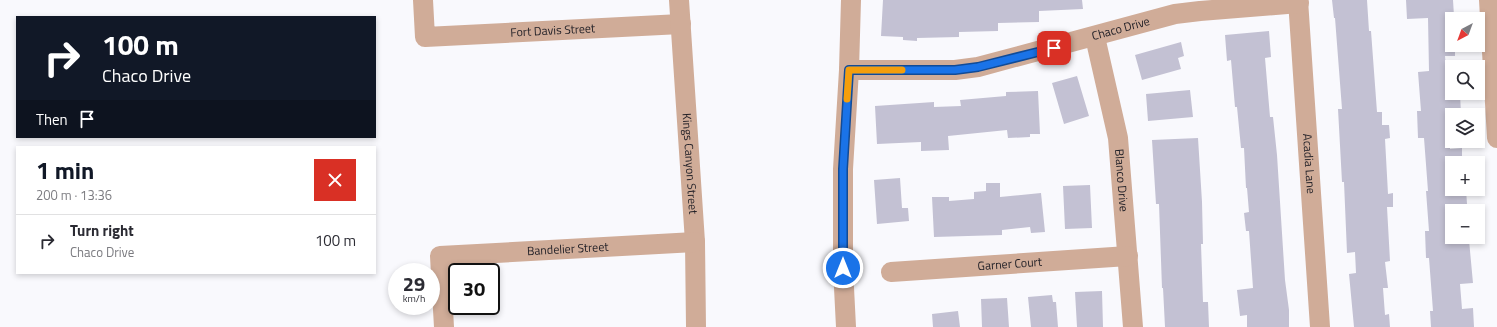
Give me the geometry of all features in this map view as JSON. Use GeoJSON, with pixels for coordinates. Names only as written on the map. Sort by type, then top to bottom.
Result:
{"type":"FeatureCollection","features":[{"type":"Feature","properties":{"kind":"street","name":"Fort Davis Street"},"geometry":{"type":"LineString","coordinates":[[423,0],[425,37],[681,24]]}},
{"type":"Feature","properties":{"kind":"street","name":"Kings Canyon Street"},"geometry":{"type":"LineString","coordinates":[[679,0],[695,242],[696,327]]}},
{"type":"Feature","properties":{"kind":"street"},"geometry":{"type":"LineString","coordinates":[[846,327],[843,268],[843,169],[849,70],[851,0]]}},
{"type":"Feature","properties":{"kind":"street"},"geometry":{"type":"LineString","coordinates":[[1489,0],[1497,138]]}},
{"type":"Feature","properties":{"kind":"street","name":"Chaco Drive"},"geometry":{"type":"LineString","coordinates":[[849,70],[955,70],[978,67],[1095,37],[1175,14],[1200,10],[1299,2]]}},
{"type":"Feature","properties":{"kind":"street","name":"Acadia Lane"},"geometry":{"type":"LineString","coordinates":[[1299,2],[1320,327]]}},
{"type":"Feature","properties":{"kind":"street","name":"Blanco Drive"},"geometry":{"type":"LineString","coordinates":[[1095,37],[1118,138],[1133,327]]}},
{"type":"Feature","properties":{"kind":"street","name":"Bandelier Street"},"geometry":{"type":"LineString","coordinates":[[444,327],[440,256],[695,242]]}},
{"type":"Feature","properties":{"kind":"street","name":"Garner Court"},"geometry":{"type":"LineString","coordinates":[[891,272],[1128,256]]}},
{"type":"Feature","properties":{"kind":"building"},"geometry":{"type":"Polygon","coordinates":[[[883,0],[1082,0],[1083,9],[1039,11],[1039,22],[998,23],[998,31],[959,32],[959,37],[917,38],[917,41],[903,40],[903,37],[881,36],[883,0]]]}},
{"type":"Feature","properties":{"kind":"building"},"geometry":{"type":"Polygon","coordinates":[[[1332,0],[1367,0],[1369,31],[1371,31],[1377,112],[1382,112],[1382,125],[1389,125],[1390,138],[1385,139],[1388,194],[1393,193],[1393,207],[1387,207],[1390,261],[1385,262],[1388,288],[1383,288],[1385,315],[1389,314],[1390,327],[1354,327],[1349,274],[1356,273],[1355,252],[1347,253],[1344,182],[1342,182],[1338,109],[1342,109],[1335,18],[1332,0]]]}},
{"type":"Feature","properties":{"kind":"building"},"geometry":{"type":"Polygon","coordinates":[[[1406,0],[1453,0],[1454,12],[1445,12],[1445,52],[1455,52],[1455,56],[1445,56],[1445,100],[1460,100],[1461,108],[1445,108],[1445,148],[1462,148],[1462,156],[1445,156],[1445,196],[1466,196],[1467,204],[1445,204],[1445,244],[1469,244],[1473,283],[1460,284],[1462,309],[1473,308],[1474,327],[1431,327],[1430,311],[1433,311],[1429,258],[1426,258],[1425,231],[1429,231],[1426,191],[1428,191],[1424,138],[1418,138],[1417,111],[1421,111],[1418,72],[1429,71],[1428,18],[1407,19],[1406,0]]]}},
{"type":"Feature","properties":{"kind":"building"},"geometry":{"type":"Polygon","coordinates":[[[1269,31],[1271,57],[1265,58],[1270,117],[1273,117],[1277,155],[1289,327],[1247,327],[1247,315],[1240,316],[1237,290],[1253,288],[1249,231],[1246,231],[1244,213],[1249,212],[1244,148],[1241,148],[1237,107],[1235,107],[1231,60],[1227,61],[1225,35],[1269,31]]]}},
{"type":"Feature","properties":{"kind":"building"},"geometry":{"type":"Polygon","coordinates":[[[1181,42],[1184,56],[1178,58],[1181,69],[1142,80],[1135,55],[1181,42]]]}},
{"type":"Feature","properties":{"kind":"building"},"geometry":{"type":"Polygon","coordinates":[[[1077,76],[1089,116],[1064,124],[1052,83],[1077,76]]]}},
{"type":"Feature","properties":{"kind":"building"},"geometry":{"type":"Polygon","coordinates":[[[1190,90],[1193,117],[1148,121],[1146,94],[1190,90]]]}},
{"type":"Feature","properties":{"kind":"building"},"geometry":{"type":"Polygon","coordinates":[[[1038,91],[1040,134],[1030,134],[1030,137],[1008,138],[1007,130],[948,136],[949,150],[921,151],[921,142],[877,144],[875,106],[934,102],[934,107],[961,106],[960,100],[1006,96],[1006,92],[1038,91]]]}},
{"type":"Feature","properties":{"kind":"building"},"geometry":{"type":"Polygon","coordinates":[[[1198,138],[1202,202],[1203,244],[1201,244],[1203,302],[1208,302],[1209,327],[1165,327],[1159,204],[1156,204],[1152,140],[1198,138]]]}},
{"type":"Feature","properties":{"kind":"building"},"geometry":{"type":"Polygon","coordinates":[[[900,178],[902,208],[908,208],[909,221],[877,224],[874,180],[900,178]]]}},
{"type":"Feature","properties":{"kind":"building"},"geometry":{"type":"Polygon","coordinates":[[[986,183],[1000,183],[1000,197],[1041,193],[1045,232],[1031,233],[1030,227],[1002,230],[1002,235],[934,237],[932,197],[949,197],[949,201],[974,199],[974,192],[986,191],[986,183]]]}},
{"type":"Feature","properties":{"kind":"building"},"geometry":{"type":"Polygon","coordinates":[[[1090,185],[1092,228],[1065,229],[1063,186],[1090,185]]]}},
{"type":"Feature","properties":{"kind":"building"},"geometry":{"type":"Polygon","coordinates":[[[1102,291],[1103,327],[1077,327],[1075,292],[1102,291]]]}},
{"type":"Feature","properties":{"kind":"building"},"geometry":{"type":"Polygon","coordinates":[[[1052,295],[1053,302],[1056,302],[1058,327],[1031,327],[1028,297],[1052,295]]]}},
{"type":"Feature","properties":{"kind":"building"},"geometry":{"type":"Polygon","coordinates":[[[1007,298],[1009,327],[982,327],[981,299],[1007,298]]]}},
{"type":"Feature","properties":{"kind":"building"},"geometry":{"type":"Polygon","coordinates":[[[958,311],[960,327],[933,327],[932,314],[958,311]]]}},
{"type":"Feature","properties":{"kind":"slow traffic"},"geometry":{"type":"LineString","coordinates":[[847,99],[849,70],[902,70]]}},
{"type":"Feature","properties":{"kind":"route"},"geometry":{"type":"LineString","coordinates":[[843,268],[843,169],[849,70],[955,70],[978,67],[1054,48]]}}]}
